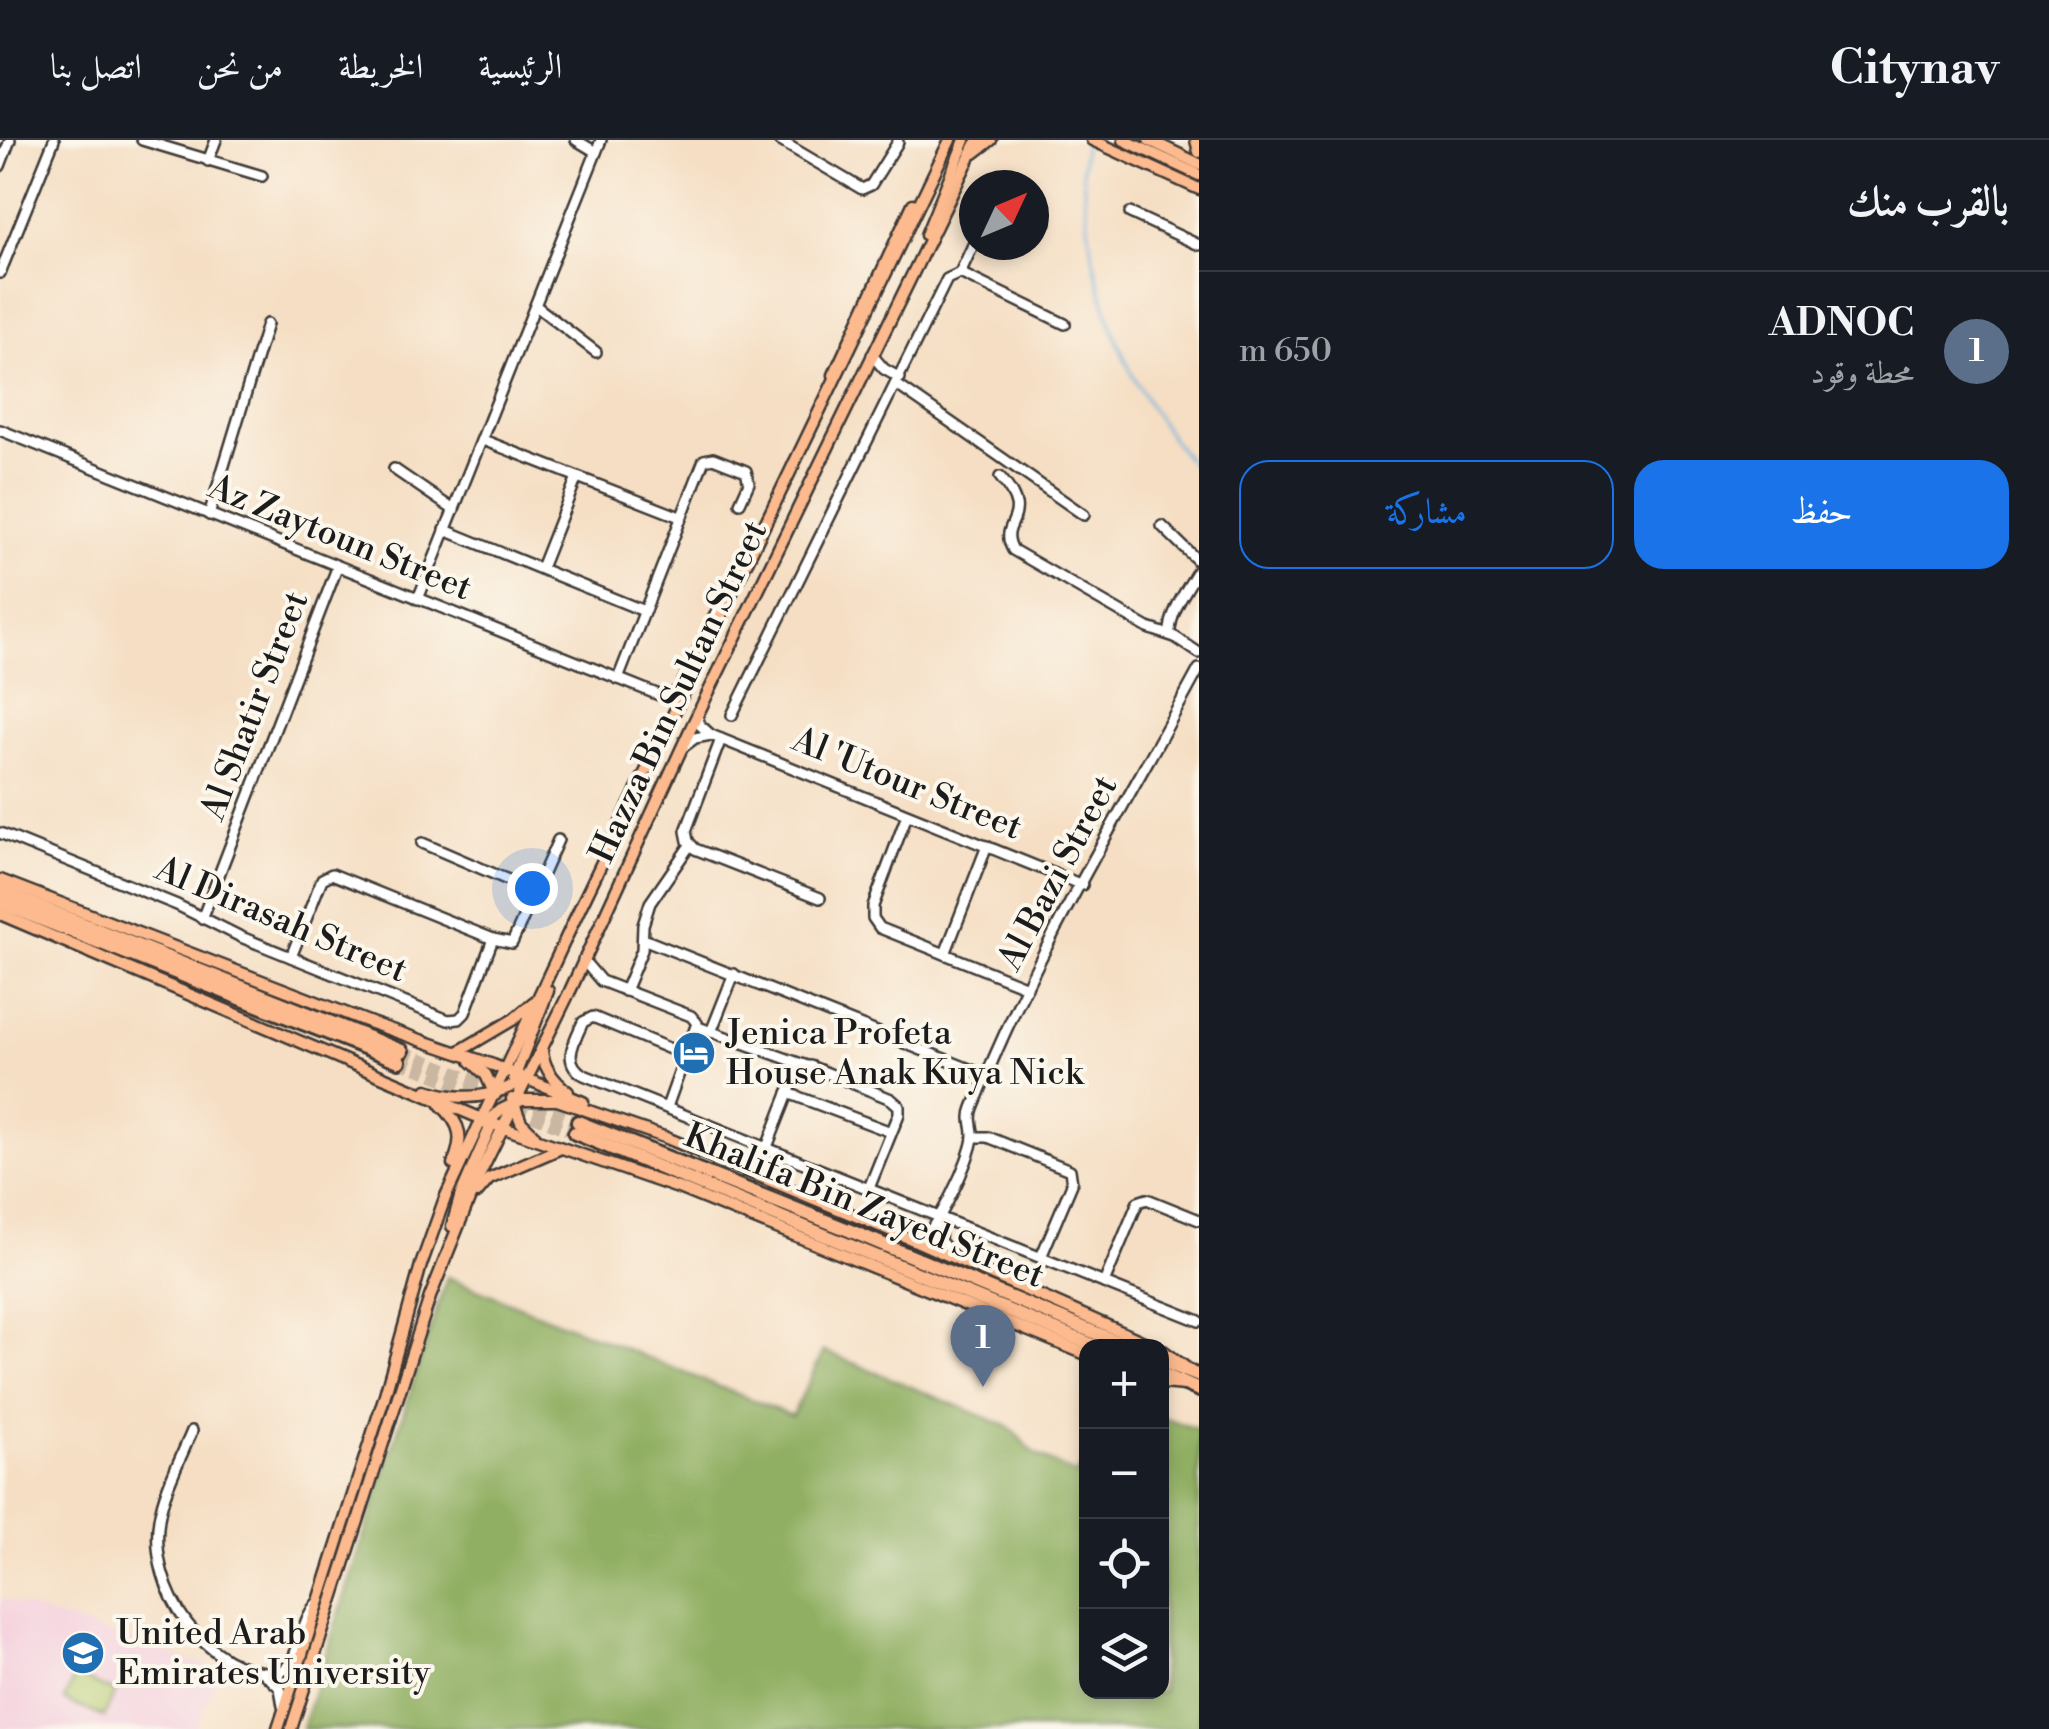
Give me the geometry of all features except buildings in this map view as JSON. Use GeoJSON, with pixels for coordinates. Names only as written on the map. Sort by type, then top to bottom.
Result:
{"type":"FeatureCollection","features":[{"type":"Feature","properties":{"kind":"highway"},"geometry":{"type":"LineString","coordinates":[[0,891],[400,1056],[0,903]]}},
{"type":"Feature","properties":{"kind":"highway","name":"Khalifa Bin Zayed Street"},"geometry":{"type":"LineString","coordinates":[[1079,1339],[576,1128],[1109,1339]]}},
{"type":"Feature","properties":{"kind":"highway"},"geometry":{"type":"LineString","coordinates":[[1169,1365],[1194,1381]]}},
{"type":"Feature","properties":{"kind":"highway"},"geometry":{"type":"LineString","coordinates":[[1169,1376],[1194,1381]]}},
{"type":"Feature","properties":{"kind":"main road","name":"Hazza Bin Sultan Street"},"geometry":{"type":"LineString","coordinates":[[514,1077],[539,998],[833,388],[947,140]]}},
{"type":"Feature","properties":{"kind":"main road"},"geometry":{"type":"LineString","coordinates":[[918,265],[965,140]]}},
{"type":"Feature","properties":{"kind":"main road","name":"Hazza Bin Sultan Street"},"geometry":{"type":"LineString","coordinates":[[494,1092],[514,1077],[543,1042],[570,991],[697,716],[978,140]]}},
{"type":"Feature","properties":{"kind":"main road"},"geometry":{"type":"LineString","coordinates":[[970,157],[990,140]]}},
{"type":"Feature","properties":{"kind":"main road"},"geometry":{"type":"LineString","coordinates":[[1092,140],[1199,189]]}},
{"type":"Feature","properties":{"kind":"main road"},"geometry":{"type":"LineString","coordinates":[[1124,140],[1199,175]]}},
{"type":"Feature","properties":{"kind":"main road"},"geometry":{"type":"LineString","coordinates":[[1149,140],[1199,164]]}},
{"type":"Feature","properties":{"kind":"main road"},"geometry":{"type":"LineString","coordinates":[[1171,150],[1185,140]]}},
{"type":"Feature","properties":{"kind":"main road"},"geometry":{"type":"LineString","coordinates":[[1196,140],[1199,152]]}},
{"type":"Feature","properties":{"kind":"main road"},"geometry":{"type":"LineString","coordinates":[[0,880],[460,1053],[954,1257],[1137,1339]]}},
{"type":"Feature","properties":{"kind":"main road"},"geometry":{"type":"LineString","coordinates":[[0,914],[218,1009],[451,1097],[468,1099],[494,1092],[514,1077]]}},
{"type":"Feature","properties":{"kind":"main road"},"geometry":{"type":"LineString","coordinates":[[542,1142],[524,1126],[513,1104],[514,1077],[543,1008],[552,970]]}},
{"type":"Feature","properties":{"kind":"main road"},"geometry":{"type":"LineString","coordinates":[[460,1053],[539,998]]}},
{"type":"Feature","properties":{"kind":"main road"},"geometry":{"type":"LineString","coordinates":[[543,1042],[544,1062],[560,1085],[624,1122]]}},
{"type":"Feature","properties":{"kind":"main road"},"geometry":{"type":"LineString","coordinates":[[328,1052],[437,1101],[726,1207],[1079,1351]]}},
{"type":"Feature","properties":{"kind":"main road"},"geometry":{"type":"LineString","coordinates":[[450,1242],[456,1208],[492,1121],[494,1092],[486,1075],[460,1053]]}},
{"type":"Feature","properties":{"kind":"main road"},"geometry":{"type":"LineString","coordinates":[[278,1729],[436,1221],[467,1149],[513,1104],[531,1098],[552,1098],[624,1122]]}},
{"type":"Feature","properties":{"kind":"main road"},"geometry":{"type":"LineString","coordinates":[[436,1221],[434,1208],[462,1140],[456,1121],[437,1101]]}},
{"type":"Feature","properties":{"kind":"main road"},"geometry":{"type":"LineString","coordinates":[[291,1729],[450,1242],[484,1183],[561,1148]]}},
{"type":"Feature","properties":{"kind":"main road"},"geometry":{"type":"LineString","coordinates":[[1169,1357],[1194,1381]]}},
{"type":"Feature","properties":{"kind":"main road"},"geometry":{"type":"LineString","coordinates":[[1169,1383],[1194,1381]]}},
{"type":"Feature","properties":{"kind":"street"},"geometry":{"type":"LineString","coordinates":[[0,166],[10,140]]}},
{"type":"Feature","properties":{"kind":"street"},"geometry":{"type":"LineString","coordinates":[[0,273],[54,140]]}},
{"type":"Feature","properties":{"kind":"street"},"geometry":{"type":"LineString","coordinates":[[142,140],[262,176]]}},
{"type":"Feature","properties":{"kind":"street"},"geometry":{"type":"LineString","coordinates":[[208,161],[216,140]]}},
{"type":"Feature","properties":{"kind":"street"},"geometry":{"type":"LineString","coordinates":[[576,140],[596,152]]}},
{"type":"Feature","properties":{"kind":"street"},"geometry":{"type":"LineString","coordinates":[[418,599],[602,140]]}},
{"type":"Feature","properties":{"kind":"street"},"geometry":{"type":"LineString","coordinates":[[779,140],[862,189],[871,185],[898,142]]}},
{"type":"Feature","properties":{"kind":"street"},"geometry":{"type":"LineString","coordinates":[[1130,212],[1199,246]]}},
{"type":"Feature","properties":{"kind":"street"},"geometry":{"type":"LineString","coordinates":[[732,715],[947,278],[960,273],[966,260]]}},
{"type":"Feature","properties":{"kind":"street"},"geometry":{"type":"LineString","coordinates":[[960,273],[1065,324]]}},
{"type":"Feature","properties":{"kind":"street"},"geometry":{"type":"LineString","coordinates":[[536,306],[596,352]]}},
{"type":"Feature","properties":{"kind":"street"},"geometry":{"type":"LineString","coordinates":[[209,515],[267,324]]}},
{"type":"Feature","properties":{"kind":"street"},"geometry":{"type":"LineString","coordinates":[[872,355],[898,381],[1084,515]]}},
{"type":"Feature","properties":{"kind":"street"},"geometry":{"type":"LineString","coordinates":[[862,380],[887,371]]}},
{"type":"Feature","properties":{"kind":"street","name":"Az Zaytoun Street"},"geometry":{"type":"LineString","coordinates":[[0,430],[660,696]]}},
{"type":"Feature","properties":{"kind":"street"},"geometry":{"type":"LineString","coordinates":[[484,440],[680,517]]}},
{"type":"Feature","properties":{"kind":"street"},"geometry":{"type":"LineString","coordinates":[[618,680],[701,464],[708,458],[742,468],[748,474],[749,483],[740,503]]}},
{"type":"Feature","properties":{"kind":"street"},"geometry":{"type":"LineString","coordinates":[[394,469],[454,510]]}},
{"type":"Feature","properties":{"kind":"street"},"geometry":{"type":"LineString","coordinates":[[1000,476],[1018,501],[1008,538],[1013,550],[1148,628],[1170,634],[1199,652]]}},
{"type":"Feature","properties":{"kind":"street"},"geometry":{"type":"LineString","coordinates":[[541,568],[577,477]]}},
{"type":"Feature","properties":{"kind":"street"},"geometry":{"type":"LineString","coordinates":[[1162,526],[1199,565],[1174,615],[1170,634]]}},
{"type":"Feature","properties":{"kind":"street"},"geometry":{"type":"LineString","coordinates":[[445,530],[644,611]]}},
{"type":"Feature","properties":{"kind":"street"},"geometry":{"type":"LineString","coordinates":[[660,696],[673,696],[679,690],[738,566],[757,546]]}},
{"type":"Feature","properties":{"kind":"street","name":"Al Shatir Street"},"geometry":{"type":"LineString","coordinates":[[202,919],[338,568]]}},
{"type":"Feature","properties":{"kind":"street","name":"Al Bazi Street"},"geometry":{"type":"LineString","coordinates":[[918,1242],[930,1234],[941,1218],[973,1137],[971,1112],[1027,987],[1199,669]]}},
{"type":"Feature","properties":{"kind":"street"},"geometry":{"type":"LineString","coordinates":[[660,696],[671,711],[671,723]]}},
{"type":"Feature","properties":{"kind":"street"},"geometry":{"type":"LineString","coordinates":[[697,716],[710,735]]}},
{"type":"Feature","properties":{"kind":"street"},"geometry":{"type":"LineString","coordinates":[[682,748],[695,738],[710,735]]}},
{"type":"Feature","properties":{"kind":"street","name":"Al 'Utour Street"},"geometry":{"type":"LineString","coordinates":[[710,735],[1082,885]]}},
{"type":"Feature","properties":{"kind":"street"},"geometry":{"type":"LineString","coordinates":[[690,844],[686,830],[722,739]]}},
{"type":"Feature","properties":{"kind":"street"},"geometry":{"type":"LineString","coordinates":[[908,815],[872,906],[873,918],[880,928],[1027,987]]}},
{"type":"Feature","properties":{"kind":"street","name":"Al Dirasah Street"},"geometry":{"type":"LineString","coordinates":[[0,833],[177,905],[291,957],[454,1020],[467,1009],[494,939]]}},
{"type":"Feature","properties":{"kind":"street"},"geometry":{"type":"LineString","coordinates":[[291,957],[322,879],[332,874],[507,944],[515,942],[558,840]]}},
{"type":"Feature","properties":{"kind":"street"},"geometry":{"type":"LineString","coordinates":[[422,843],[536,892]]}},
{"type":"Feature","properties":{"kind":"street"},"geometry":{"type":"LineString","coordinates":[[690,844],[820,898]]}},
{"type":"Feature","properties":{"kind":"street"},"geometry":{"type":"LineString","coordinates":[[626,991],[642,950],[643,924],[650,902],[690,844]]}},
{"type":"Feature","properties":{"kind":"street"},"geometry":{"type":"LineString","coordinates":[[945,954],[987,846]]}},
{"type":"Feature","properties":{"kind":"street"},"geometry":{"type":"LineString","coordinates":[[643,939],[987,1076]]}},
{"type":"Feature","properties":{"kind":"street"},"geometry":{"type":"LineString","coordinates":[[583,960],[600,980],[691,1016],[698,1027],[894,1100],[900,1110],[869,1188]]}},
{"type":"Feature","properties":{"kind":"street"},"geometry":{"type":"LineString","coordinates":[[711,1032],[734,974]]}},
{"type":"Feature","properties":{"kind":"street"},"geometry":{"type":"LineString","coordinates":[[570,991],[584,982],[600,980]]}},
{"type":"Feature","properties":{"kind":"street"},"geometry":{"type":"LineString","coordinates":[[687,1056],[593,1017],[583,1022],[571,1049],[571,1062],[580,1073],[1199,1321]]}},
{"type":"Feature","properties":{"kind":"street"},"geometry":{"type":"LineString","coordinates":[[666,1107],[698,1027]]}},
{"type":"Feature","properties":{"kind":"street"},"geometry":{"type":"LineString","coordinates":[[767,1148],[798,1070],[806,1066]]}},
{"type":"Feature","properties":{"kind":"street"},"geometry":{"type":"LineString","coordinates":[[788,1093],[891,1132]]}},
{"type":"Feature","properties":{"kind":"street"},"geometry":{"type":"LineString","coordinates":[[973,1137],[988,1138],[1070,1170],[1073,1181],[1041,1257]]}},
{"type":"Feature","properties":{"kind":"street"},"geometry":{"type":"LineString","coordinates":[[1104,1283],[1138,1202],[1147,1199],[1199,1220]]}},
{"type":"Feature","properties":{"kind":"street"},"geometry":{"type":"LineString","coordinates":[[941,1218],[939,1238],[954,1257]]}},
{"type":"Feature","properties":{"kind":"street"},"geometry":{"type":"LineString","coordinates":[[192,1432],[167,1490],[159,1520],[158,1552],[164,1579],[182,1616],[199,1637],[231,1660],[262,1672],[280,1673],[290,1665],[307,1616],[319,1601]]}},
{"type":"Feature","properties":{"kind":"street"},"geometry":{"type":"LineString","coordinates":[[262,1672],[280,1688],[283,1712]]}},
{"type":"Feature","properties":{"kind":"shaded area","name":"United Arab Emirates University"},"geometry":{"type":"Polygon","coordinates":[[[0,1598],[220,1670],[195,1729],[0,1729],[0,1598]]]}},
{"type":"Feature","properties":{"kind":"green space"},"geometry":{"type":"Polygon","coordinates":[[[447,1277],[792,1416],[824,1351],[1009,1427],[1035,1454],[1077,1475],[1079,1471],[1079,1699],[1169,1699],[1169,1419],[1199,1430],[1199,1729],[302,1729],[447,1277]]]}},
{"type":"Feature","properties":{"kind":"green space"},"geometry":{"type":"Polygon","coordinates":[[[75,1675],[115,1692],[104,1717],[64,1700],[75,1675]]]}},
{"type":"Feature","properties":{"kind":"waterway"},"geometry":{"type":"LineString","coordinates":[[1085,140],[1087,216],[1110,321],[1137,384],[1199,472]]}},
{"type":"Feature","properties":{"kind":"tunnel"},"geometry":{"type":"LineString","coordinates":[[402,1051],[578,1122]]}},
{"type":"Feature","properties":{"kind":"tunnel"},"geometry":{"type":"LineString","coordinates":[[399,1061],[575,1133]]}},
{"type":"Feature","properties":{"kind":"place","name":"Jenica Profeta House Anak Kuya Nick"},"geometry":{"type":"Point","coordinates":[694,1053]}},
{"type":"Feature","properties":{"kind":"place","name":"ADNOC"},"geometry":{"type":"Point","coordinates":[983,1387]}},
{"type":"Feature","properties":{"kind":"place","name":"United Arab Emirates University"},"geometry":{"type":"Point","coordinates":[83,1653]}}]}
